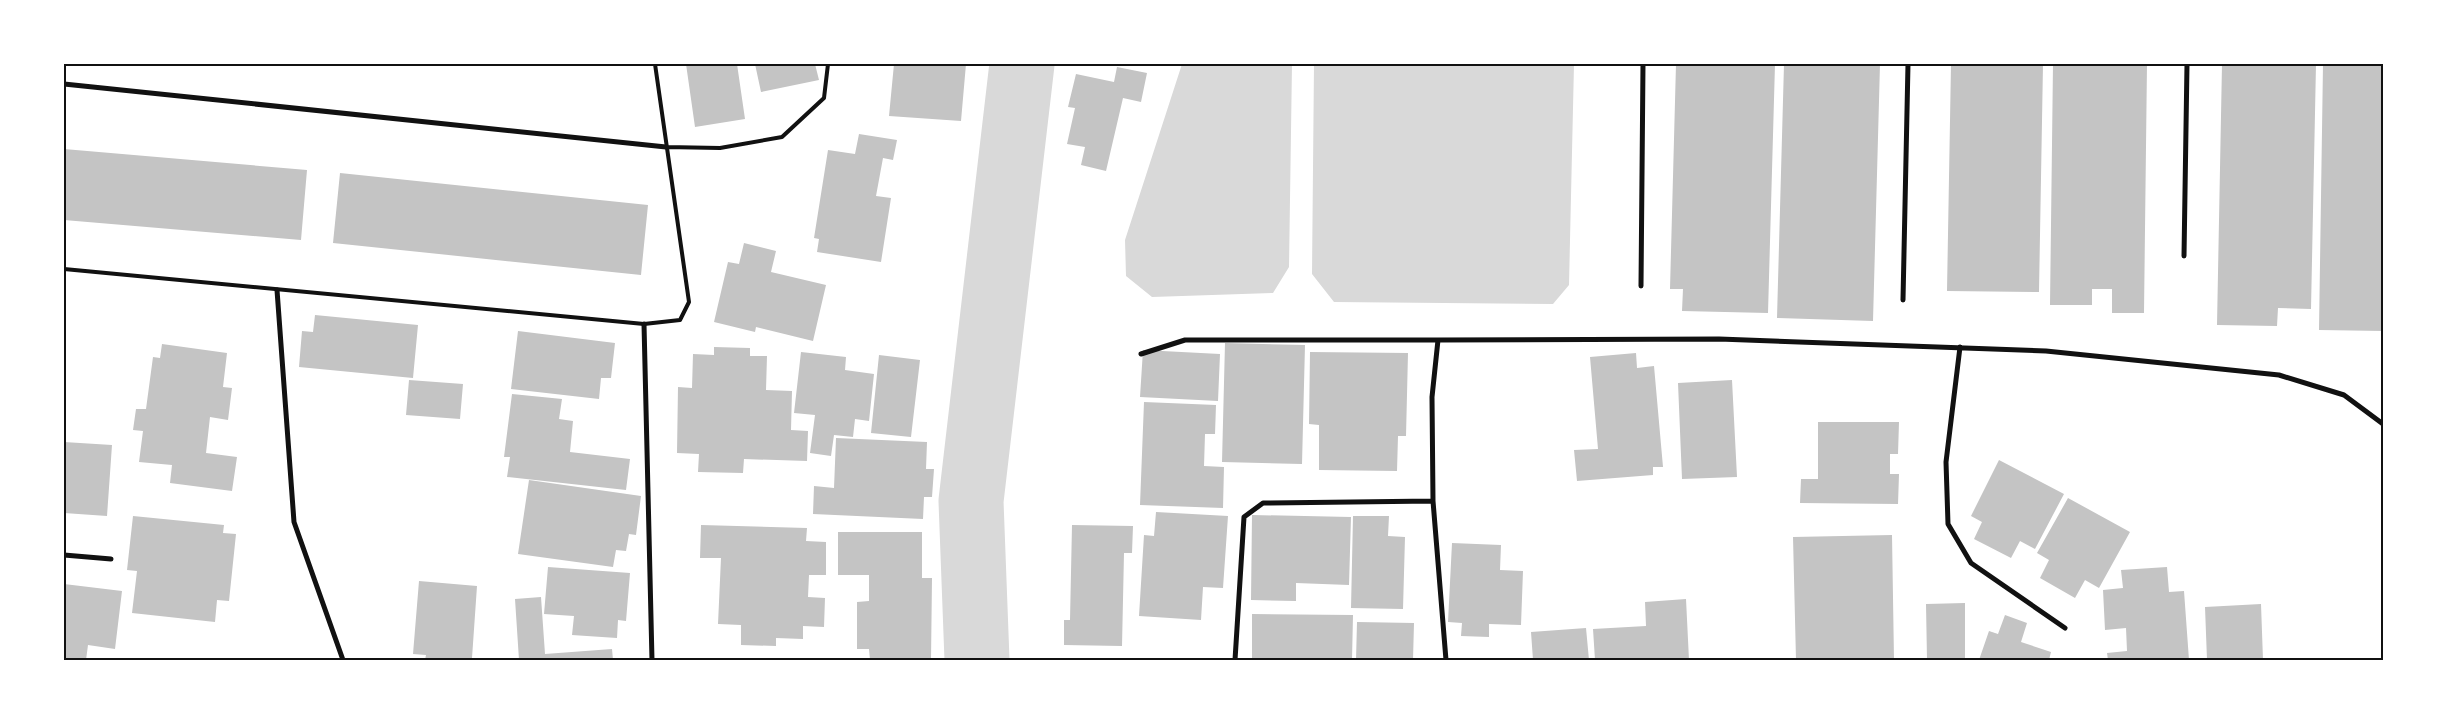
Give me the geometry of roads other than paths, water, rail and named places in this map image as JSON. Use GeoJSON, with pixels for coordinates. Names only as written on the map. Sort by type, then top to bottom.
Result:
{"type":"FeatureCollection","features":[{"type":"Feature","properties":{"kind":"street"},"geometry":{"type":"LineString","coordinates":[[1641,286],[1643,64]]}},
{"type":"Feature","properties":{"kind":"street"},"geometry":{"type":"LineString","coordinates":[[1903,300],[1908,64]]}},
{"type":"Feature","properties":{"kind":"street"},"geometry":{"type":"LineString","coordinates":[[2184,256],[2187,64]]}},
{"type":"Feature","properties":{"kind":"street"},"geometry":{"type":"LineString","coordinates":[[64,84],[666,147]]}},
{"type":"Feature","properties":{"kind":"street"},"geometry":{"type":"LineString","coordinates":[[277,290],[294,522],[343,660]]}},
{"type":"Feature","properties":{"kind":"street"},"geometry":{"type":"LineString","coordinates":[[644,324],[652,660]]}},
{"type":"Feature","properties":{"kind":"street"},"geometry":{"type":"LineString","coordinates":[[1142,354],[1185,340],[1719,339],[2046,351],[2278,375],[2344,395],[2383,424]]}},
{"type":"Feature","properties":{"kind":"street"},"geometry":{"type":"LineString","coordinates":[[1438,340],[1432,397],[1433,501],[1446,660]]}},
{"type":"Feature","properties":{"kind":"street"},"geometry":{"type":"LineString","coordinates":[[1960,347],[1946,462],[1948,524],[1971,564],[2065,628]]}},
{"type":"Feature","properties":{"kind":"street"},"geometry":{"type":"LineString","coordinates":[[1235,660],[1244,517],[1263,502],[1433,501]]}},
{"type":"Feature","properties":{"kind":"street"},"geometry":{"type":"LineString","coordinates":[[64,556],[111,559]]}},
{"type":"Feature","properties":{"kind":"lane"},"geometry":{"type":"LineString","coordinates":[[64,269],[644,324],[680,320],[690,302],[655,64]]}},
{"type":"Feature","properties":{"kind":"lane"},"geometry":{"type":"LineString","coordinates":[[666,147],[720,148],[782,137],[824,98],[828,64]]}},
{"type":"Feature","properties":{"kind":"waterway"},"geometry":{"type":"LineString","coordinates":[[977,660],[971,501],[1022,64]]}}]}
